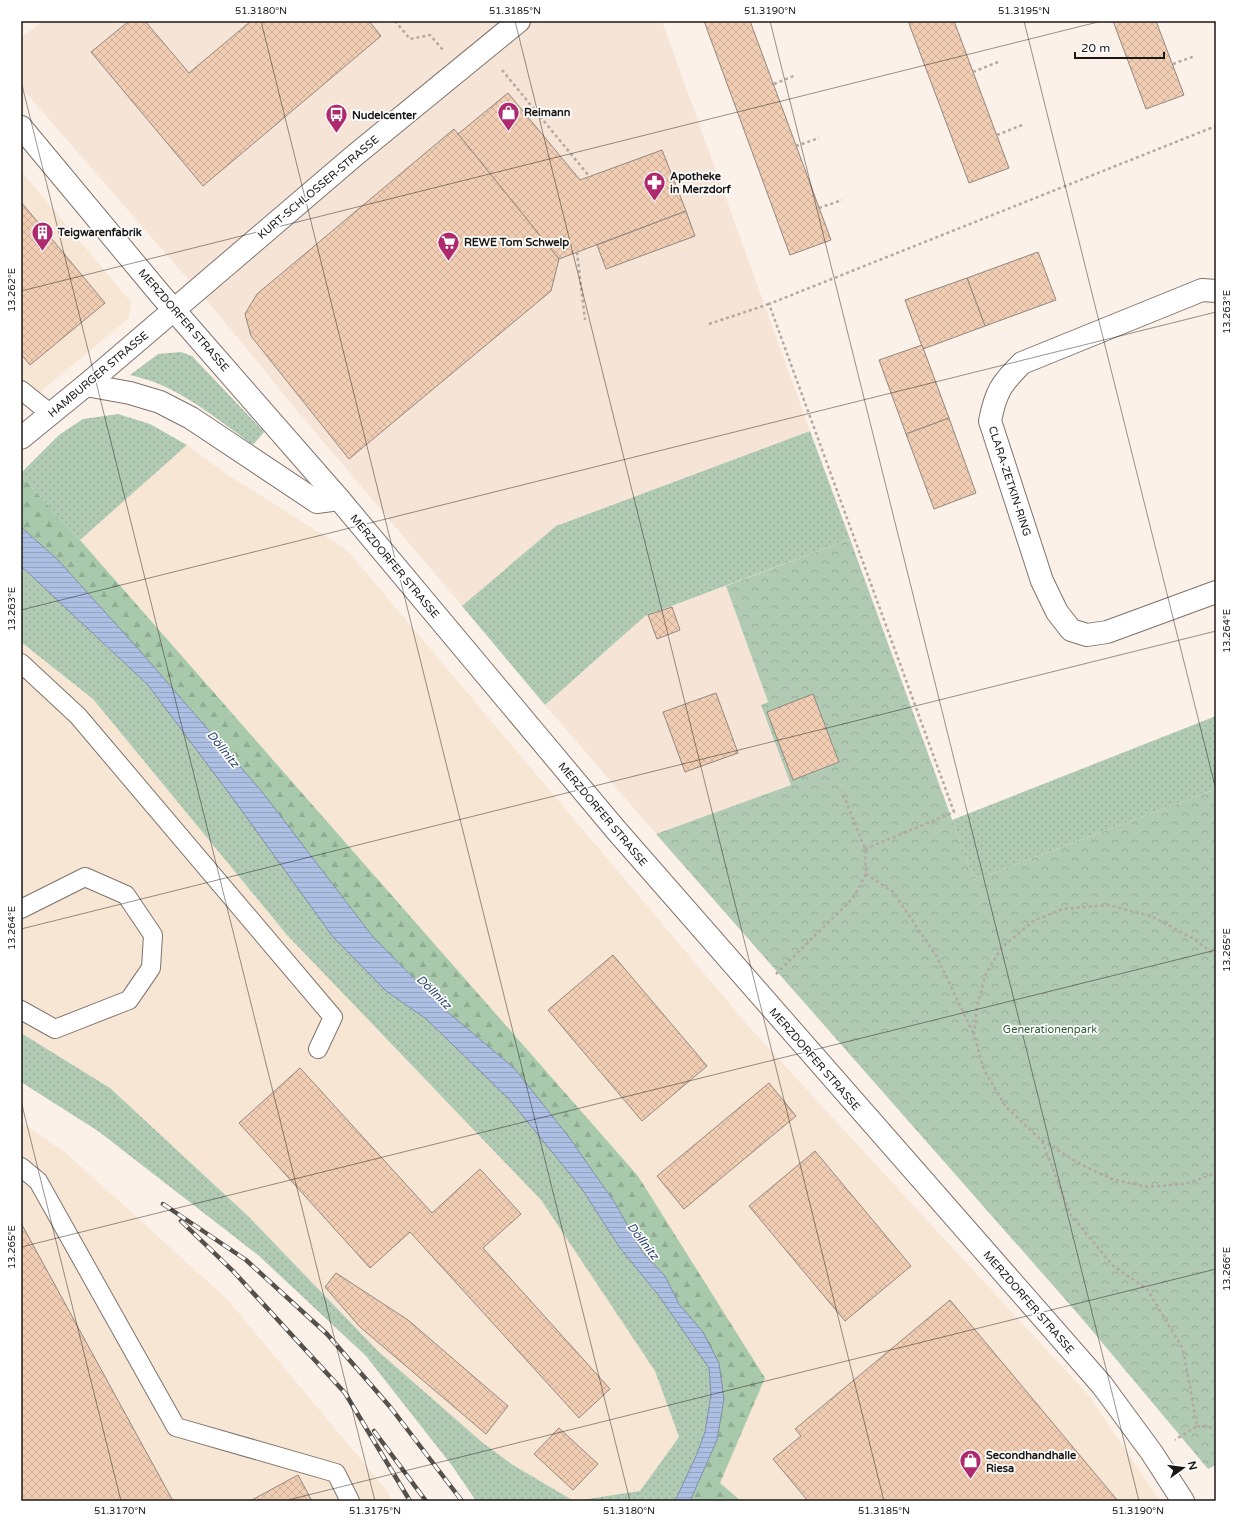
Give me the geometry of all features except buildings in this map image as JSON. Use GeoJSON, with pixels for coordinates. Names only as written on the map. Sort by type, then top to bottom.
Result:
{"type":"FeatureCollection","features":[{"type":"Feature","properties":{"kind":"street","name":"KURT-SCHLOSSER-STRASSE"},"geometry":{"type":"LineString","coordinates":[[174,309],[459,69],[519,21]]}},
{"type":"Feature","properties":{"kind":"street","name":"MERZDORFER STRASSE"},"geometry":{"type":"LineString","coordinates":[[21,127],[174,309],[339,499],[610,824],[1102,1385],[1152,1454],[1183,1501]]}},
{"type":"Feature","properties":{"kind":"street","name":"CLARA-ZETKIN-RING"},"geometry":{"type":"LineString","coordinates":[[1216,291],[1202,290],[1022,363],[1005,380],[994,400],[990,421],[1042,581],[1056,612],[1071,630],[1087,635],[1107,632],[1216,592]]}},
{"type":"Feature","properties":{"kind":"street","name":"HAMBURGER STRASSE"},"geometry":{"type":"LineString","coordinates":[[23,436],[86,385],[174,309]]}},
{"type":"Feature","properties":{"kind":"street"},"geometry":{"type":"LineString","coordinates":[[86,385],[130,393],[160,402],[190,418],[316,502],[339,499]]}},
{"type":"Feature","properties":{"kind":"lane"},"geometry":{"type":"LineString","coordinates":[[21,390],[51,414]]}},
{"type":"Feature","properties":{"kind":"lane"},"geometry":{"type":"LineString","coordinates":[[21,663],[78,716],[333,1017],[318,1049]]}},
{"type":"Feature","properties":{"kind":"lane"},"geometry":{"type":"LineString","coordinates":[[21,909],[85,877],[126,895],[153,935],[151,968],[129,1000],[55,1029],[21,1010]]}},
{"type":"Feature","properties":{"kind":"lane"},"geometry":{"type":"LineString","coordinates":[[21,1167],[38,1181],[176,1427],[336,1473],[350,1501]]}},
{"type":"Feature","properties":{"kind":"path"},"geometry":{"type":"LineString","coordinates":[[395,21],[410,39],[430,35],[459,69]]}},
{"type":"Feature","properties":{"kind":"path"},"geometry":{"type":"LineString","coordinates":[[485,49],[589,176]]}},
{"type":"Feature","properties":{"kind":"path"},"geometry":{"type":"LineString","coordinates":[[1173,64],[1195,56]]}},
{"type":"Feature","properties":{"kind":"path"},"geometry":{"type":"LineString","coordinates":[[973,72],[998,62]]}},
{"type":"Feature","properties":{"kind":"path"},"geometry":{"type":"LineString","coordinates":[[774,84],[796,75]]}},
{"type":"Feature","properties":{"kind":"path"},"geometry":{"type":"LineString","coordinates":[[996,135],[1022,125]]}},
{"type":"Feature","properties":{"kind":"path"},"geometry":{"type":"LineString","coordinates":[[709,324],[769,304],[1216,126]]}},
{"type":"Feature","properties":{"kind":"path"},"geometry":{"type":"LineString","coordinates":[[796,146],[819,138]]}},
{"type":"Feature","properties":{"kind":"path"},"geometry":{"type":"LineString","coordinates":[[819,208],[842,200]]}},
{"type":"Feature","properties":{"kind":"path"},"geometry":{"type":"LineString","coordinates":[[577,252],[585,320]]}},
{"type":"Feature","properties":{"kind":"path"},"geometry":{"type":"LineString","coordinates":[[769,304],[954,812],[865,849]]}},
{"type":"Feature","properties":{"kind":"path"},"geometry":{"type":"LineString","coordinates":[[757,993],[853,898],[866,874],[865,849],[842,791]]}},
{"type":"Feature","properties":{"kind":"path"},"geometry":{"type":"LineString","coordinates":[[866,874],[893,892],[937,956],[974,1035],[984,1070],[1006,1107],[1042,1140],[1082,1165],[1112,1179],[1147,1187],[1185,1184],[1216,1173]]}},
{"type":"Feature","properties":{"kind":"path"},"geometry":{"type":"LineString","coordinates":[[974,1035],[977,1006],[986,974],[1002,947],[1035,920],[1063,909],[1108,905],[1151,916],[1196,940],[1216,957]]}},
{"type":"Feature","properties":{"kind":"path"},"geometry":{"type":"LineString","coordinates":[[1042,1140],[1071,1215],[1112,1265],[1147,1289],[1183,1349],[1197,1426]]}},
{"type":"Feature","properties":{"kind":"path"},"geometry":{"type":"LineString","coordinates":[[1152,1454],[1197,1426],[1216,1428]]}},
{"type":"Feature","properties":{"kind":"shaded area"},"geometry":{"type":"Polygon","coordinates":[[[43,21],[662,21],[810,431],[556,526],[462,606],[295,408],[219,315],[21,87],[21,38],[43,21]]]}},
{"type":"Feature","properties":{"kind":"shaded area"},"geometry":{"type":"Polygon","coordinates":[[[21,171],[131,302],[129,318],[21,408],[21,171]]]}},
{"type":"Feature","properties":{"kind":"shaded area"},"geometry":{"type":"Polygon","coordinates":[[[187,445],[228,475],[344,548],[353,557],[751,1029],[1090,1397],[1160,1501],[741,1501],[719,1484],[765,1378],[638,1176],[80,540],[187,445]]]}},
{"type":"Feature","properties":{"kind":"shaded area"},"geometry":{"type":"Polygon","coordinates":[[[726,586],[768,703],[761,706],[791,785],[656,834],[545,705],[645,616],[726,586]]]}},
{"type":"Feature","properties":{"kind":"shaded area"},"geometry":{"type":"Polygon","coordinates":[[[21,642],[93,699],[287,935],[541,1200],[655,1371],[679,1437],[640,1491],[574,1501],[513,1465],[483,1443],[379,1352],[248,1216],[110,1088],[21,1033],[21,642]]]}},
{"type":"Feature","properties":{"kind":"shaded area"},"geometry":{"type":"Polygon","coordinates":[[[21,1122],[66,1153],[228,1300],[387,1491],[392,1501],[21,1501],[21,1122]]]}},
{"type":"Feature","properties":{"kind":"green space"},"geometry":{"type":"Polygon","coordinates":[[[181,352],[192,356],[264,432],[253,445],[193,402],[154,382],[130,375],[158,354],[181,352]]]}},
{"type":"Feature","properties":{"kind":"green space"},"geometry":{"type":"Polygon","coordinates":[[[118,414],[150,424],[187,445],[80,540],[21,476],[21,473],[59,435],[83,419],[118,414]]]}},
{"type":"Feature","properties":{"kind":"green space"},"geometry":{"type":"Polygon","coordinates":[[[810,431],[850,539],[645,616],[545,705],[462,606],[556,526],[810,431]]]}},
{"type":"Feature","properties":{"kind":"green space"},"geometry":{"type":"Polygon","coordinates":[[[21,476],[80,540],[638,1176],[765,1378],[720,1483],[741,1501],[690,1501],[717,1440],[724,1399],[703,1332],[679,1304],[665,1276],[643,1253],[615,1203],[568,1136],[515,1069],[444,1009],[373,937],[263,793],[141,652],[58,560],[21,527],[21,476]]]}},
{"type":"Feature","properties":{"kind":"green space","name":"Generationenpark"},"geometry":{"type":"Polygon","coordinates":[[[850,539],[974,880],[1216,789],[1216,1465],[1208,1469],[1079,1315],[656,834],[791,785],[761,705],[768,702],[726,586],[850,539]]]}},
{"type":"Feature","properties":{"kind":"green space"},"geometry":{"type":"Polygon","coordinates":[[[21,566],[148,685],[234,800],[386,991],[425,1018],[509,1099],[582,1189],[620,1248],[659,1296],[709,1368],[711,1395],[705,1432],[696,1456],[675,1501],[574,1501],[640,1491],[679,1437],[655,1371],[541,1200],[287,935],[93,699],[21,642],[21,566]]]}},
{"type":"Feature","properties":{"kind":"green space"},"geometry":{"type":"Polygon","coordinates":[[[1216,716],[1216,789],[974,880],[952,820],[1216,716]]]}},
{"type":"Feature","properties":{"kind":"green space"},"geometry":{"type":"Polygon","coordinates":[[[21,1033],[110,1088],[248,1216],[379,1352],[483,1443],[513,1465],[574,1501],[476,1501],[453,1467],[366,1356],[258,1255],[98,1131],[21,1082],[21,1033]]]}},
{"type":"Feature","properties":{"kind":"water","name":"Döllnitz"},"geometry":{"type":"Polygon","coordinates":[[[21,527],[58,560],[141,652],[263,793],[373,937],[444,1009],[515,1069],[568,1136],[615,1203],[643,1253],[665,1276],[679,1304],[703,1332],[719,1363],[724,1399],[717,1440],[690,1501],[675,1501],[696,1456],[705,1432],[711,1395],[709,1368],[659,1296],[620,1248],[582,1189],[509,1099],[425,1018],[386,991],[333,937],[234,800],[148,685],[21,566],[21,527]]]}},
{"type":"Feature","properties":{"kind":"railway"},"geometry":{"type":"LineString","coordinates":[[163,1204],[246,1260],[327,1334],[391,1408],[462,1501]]}},
{"type":"Feature","properties":{"kind":"railway"},"geometry":{"type":"LineString","coordinates":[[181,1221],[233,1271],[345,1393],[410,1501]]}},
{"type":"Feature","properties":{"kind":"railway"},"geometry":{"type":"LineString","coordinates":[[374,1431],[426,1501]]}},
{"type":"Feature","properties":{"kind":"place","name":"Reimann"},"geometry":{"type":"Point","coordinates":[508,132]}},
{"type":"Feature","properties":{"kind":"place","name":"Nudelcenter"},"geometry":{"type":"Point","coordinates":[337,134]}},
{"type":"Feature","properties":{"kind":"place","name":"Apotheke in Merzdorf"},"geometry":{"type":"Point","coordinates":[655,202]}},
{"type":"Feature","properties":{"kind":"place","name":"Teigwarenfabrik"},"geometry":{"type":"Point","coordinates":[42,252]}},
{"type":"Feature","properties":{"kind":"place","name":"REWE Tom Schwelp"},"geometry":{"type":"Point","coordinates":[448,262]}},
{"type":"Feature","properties":{"kind":"place","name":"Secondhandhalle Riesa"},"geometry":{"type":"Point","coordinates":[970,1480]}}]}
